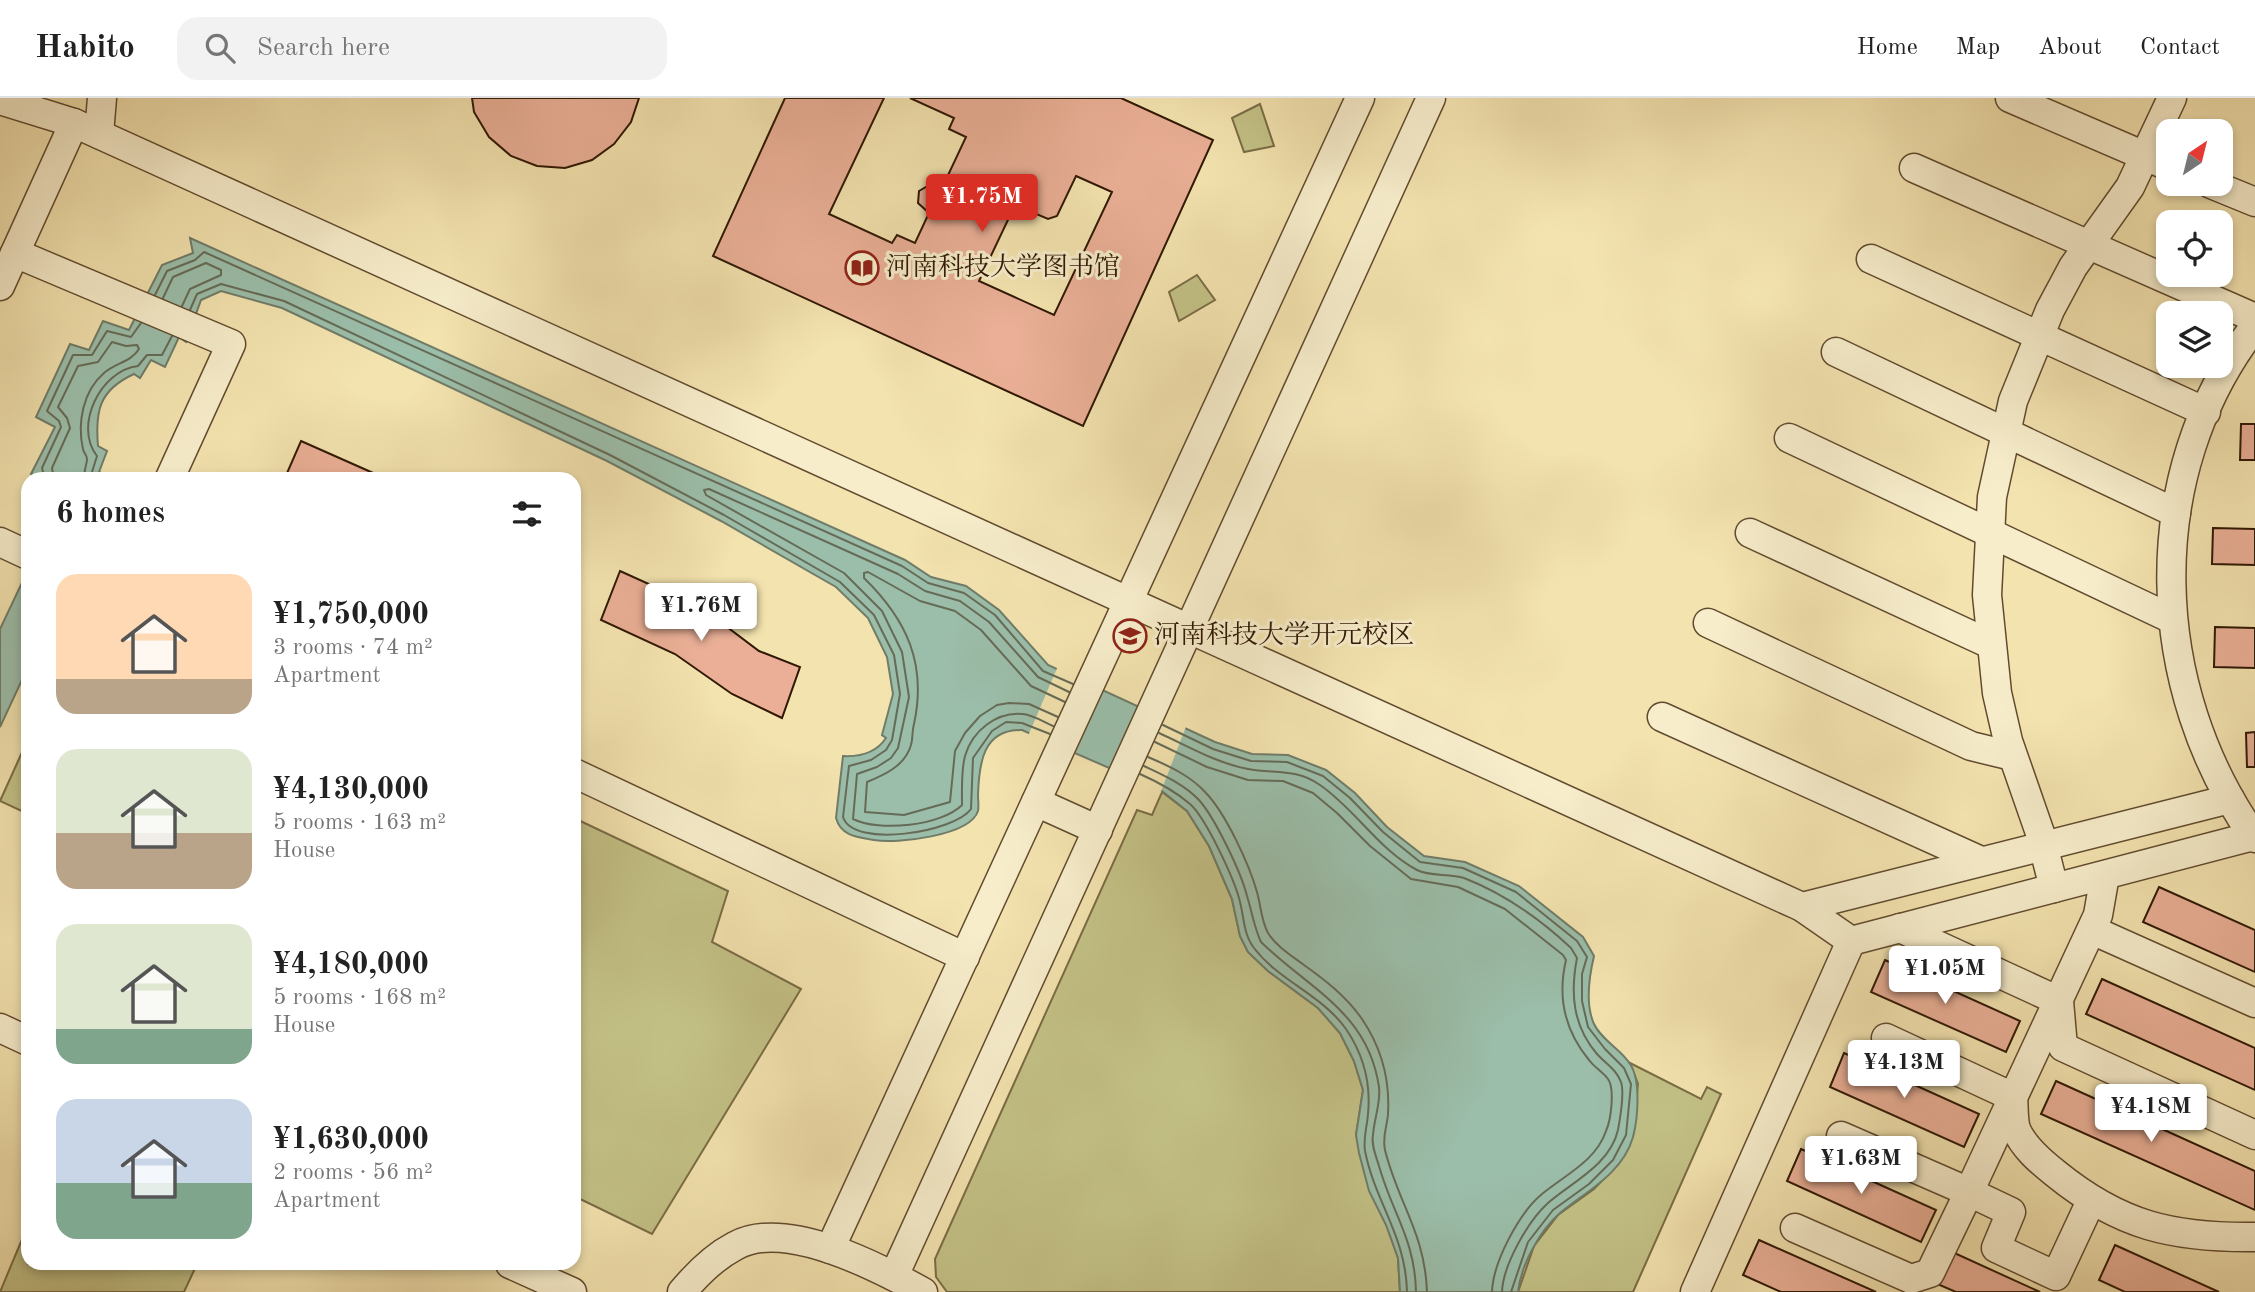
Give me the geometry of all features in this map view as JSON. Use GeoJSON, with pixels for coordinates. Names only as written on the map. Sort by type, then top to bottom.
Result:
{"type":"FeatureCollection","features":[{"type":"Feature","properties":{"kind":"lane"},"geometry":{"type":"LineString","coordinates":[[0,285],[15,253],[102,98]]}},
{"type":"Feature","properties":{"kind":"lane"},"geometry":{"type":"LineString","coordinates":[[830,1249],[1360,98]]}},
{"type":"Feature","properties":{"kind":"lane"},"geometry":{"type":"LineString","coordinates":[[894,1276],[1431,98]]}},
{"type":"Feature","properties":{"kind":"lane"},"geometry":{"type":"LineString","coordinates":[[2010,98],[2156,161]]}},
{"type":"Feature","properties":{"kind":"lane"},"geometry":{"type":"LineString","coordinates":[[2167,119],[2172,98]]}},
{"type":"Feature","properties":{"kind":"lane"},"geometry":{"type":"LineString","coordinates":[[0,100],[33,104],[1189,628],[1802,907],[1851,941],[2254,837],[2230,800],[2196,727],[2178,660],[2172,619],[2171,557],[2176,513],[2189,456],[2206,412],[2231,361],[2255,326]]}},
{"type":"Feature","properties":{"kind":"lane"},"geometry":{"type":"LineString","coordinates":[[2054,888],[2044,845],[2012,756],[1997,693],[1987,595],[1992,497],[2014,401],[2039,335],[2062,288],[2088,245],[2130,187],[2156,162]]}},
{"type":"Feature","properties":{"kind":"lane"},"geometry":{"type":"LineString","coordinates":[[1914,168],[2255,318]]}},
{"type":"Feature","properties":{"kind":"lane"},"geometry":{"type":"LineString","coordinates":[[2233,193],[2255,202]]}},
{"type":"Feature","properties":{"kind":"lane"},"geometry":{"type":"LineString","coordinates":[[15,253],[231,344],[173,472]]}},
{"type":"Feature","properties":{"kind":"lane"},"geometry":{"type":"LineString","coordinates":[[1871,259],[2206,412]]}},
{"type":"Feature","properties":{"kind":"lane"},"geometry":{"type":"LineString","coordinates":[[1836,352],[2176,513]]}},
{"type":"Feature","properties":{"kind":"lane"},"geometry":{"type":"LineString","coordinates":[[1789,438],[2172,619]]}},
{"type":"Feature","properties":{"kind":"lane"},"geometry":{"type":"LineString","coordinates":[[1750,533],[1990,644]]}},
{"type":"Feature","properties":{"kind":"lane"},"geometry":{"type":"LineString","coordinates":[[0,542],[21,552]]}},
{"type":"Feature","properties":{"kind":"lane"},"geometry":{"type":"LineString","coordinates":[[1708,623],[1971,746],[2012,756]]}},
{"type":"Feature","properties":{"kind":"lane"},"geometry":{"type":"LineString","coordinates":[[1662,717],[1981,861]]}},
{"type":"Feature","properties":{"kind":"lane"},"geometry":{"type":"LineString","coordinates":[[581,776],[965,957]]}},
{"type":"Feature","properties":{"kind":"lane"},"geometry":{"type":"LineString","coordinates":[[1802,907],[2230,800]]}},
{"type":"Feature","properties":{"kind":"lane"},"geometry":{"type":"LineString","coordinates":[[1036,802],[1098,830]]}},
{"type":"Feature","properties":{"kind":"lane"},"geometry":{"type":"LineString","coordinates":[[1795,1228],[1911,1279],[1930,1273],[2092,930],[2098,915],[2105,875]]}},
{"type":"Feature","properties":{"kind":"lane"},"geometry":{"type":"LineString","coordinates":[[1900,929],[2059,1000]]}},
{"type":"Feature","properties":{"kind":"lane"},"geometry":{"type":"LineString","coordinates":[[2092,930],[2255,1003]]}},
{"type":"Feature","properties":{"kind":"lane"},"geometry":{"type":"LineString","coordinates":[[1695,1292],[1851,941]]}},
{"type":"Feature","properties":{"kind":"lane"},"geometry":{"type":"LineString","coordinates":[[2059,1000],[2063,1047],[2255,1135]]}},
{"type":"Feature","properties":{"kind":"lane"},"geometry":{"type":"LineString","coordinates":[[0,1028],[21,1038]]}},
{"type":"Feature","properties":{"kind":"lane"},"geometry":{"type":"LineString","coordinates":[[1886,1038],[2013,1097]]}},
{"type":"Feature","properties":{"kind":"lane"},"geometry":{"type":"LineString","coordinates":[[2013,1097],[2016,1129],[2027,1147],[2091,1200],[2120,1216],[2160,1230],[2218,1237],[2255,1237]]}},
{"type":"Feature","properties":{"kind":"lane"},"geometry":{"type":"LineString","coordinates":[[1841,1136],[2011,1212],[1996,1248],[2056,1276],[2091,1200]]}},
{"type":"Feature","properties":{"kind":"lane"},"geometry":{"type":"LineString","coordinates":[[682,1292],[712,1261],[737,1244],[764,1237],[830,1249],[894,1276],[923,1292]]}},
{"type":"Feature","properties":{"kind":"lane"},"geometry":{"type":"LineString","coordinates":[[523,1270],[572,1292]]}},
{"type":"Feature","properties":{"kind":"shaded area"},"geometry":{"type":"Polygon","coordinates":[[[1260,104],[1274,146],[1244,152],[1232,118],[1260,104]]]}},
{"type":"Feature","properties":{"kind":"shaded area"},"geometry":{"type":"Polygon","coordinates":[[[1197,275],[1215,300],[1179,321],[1169,292],[1197,275]]]}},
{"type":"Feature","properties":{"kind":"shaded area"},"geometry":{"type":"Polygon","coordinates":[[[21,754],[21,811],[0,801],[21,754]]]}},
{"type":"Feature","properties":{"kind":"shaded area"},"geometry":{"type":"Polygon","coordinates":[[[1162,792],[1187,811],[1209,846],[1232,899],[1240,936],[1248,952],[1268,971],[1318,1008],[1340,1033],[1354,1061],[1363,1090],[1356,1135],[1398,1258],[1400,1292],[947,1292],[936,1277],[935,1259],[1137,810],[1152,815],[1162,792]]]}},
{"type":"Feature","properties":{"kind":"shaded area"},"geometry":{"type":"Polygon","coordinates":[[[581,821],[728,891],[712,942],[801,989],[652,1234],[581,1199],[581,821]]]}},
{"type":"Feature","properties":{"kind":"shaded area"},"geometry":{"type":"Polygon","coordinates":[[[1630,1063],[1701,1099],[1707,1087],[1721,1094],[1633,1292],[1518,1292],[1534,1246],[1558,1215],[1594,1189],[1619,1163],[1633,1137],[1638,1084],[1630,1063]]]}},
{"type":"Feature","properties":{"kind":"shaded area"},"geometry":{"type":"Polygon","coordinates":[[[21,1242],[21,1270],[194,1270],[184,1292],[0,1292],[21,1242]]]}},
{"type":"Feature","properties":{"kind":"water"},"geometry":{"type":"Polygon","coordinates":[[[190,238],[905,560],[931,577],[966,586],[999,610],[1048,665],[1215,742],[1252,754],[1288,755],[1326,770],[1355,793],[1387,827],[1424,856],[1465,862],[1519,886],[1583,937],[1594,956],[1589,990],[1591,1016],[1602,1035],[1630,1064],[1636,1079],[1636,1120],[1628,1150],[1613,1171],[1560,1213],[1545,1229],[1527,1260],[1518,1292],[1400,1292],[1398,1258],[1369,1191],[1359,1153],[1356,1135],[1363,1090],[1354,1061],[1340,1033],[1318,1008],[1268,971],[1248,952],[1240,936],[1232,899],[1209,846],[1187,811],[1162,791],[1022,730],[1009,731],[991,742],[982,760],[978,811],[972,820],[961,827],[931,836],[898,841],[874,840],[846,832],[836,818],[843,756],[868,753],[882,743],[886,738],[882,735],[893,694],[887,657],[868,618],[836,587],[721,521],[607,461],[282,308],[221,291],[201,300],[186,342],[179,337],[165,367],[151,360],[140,378],[134,374],[122,380],[106,395],[97,422],[98,446],[107,451],[99,472],[32,472],[55,427],[36,417],[70,344],[89,350],[103,321],[129,330],[162,265],[193,253],[190,238]]]}},
{"type":"Feature","properties":{"kind":"water"},"geometry":{"type":"Polygon","coordinates":[[[21,585],[21,682],[0,727],[0,629],[21,585]]]}},
{"type":"Feature","properties":{"kind":"pier"},"geometry":{"type":"Polygon","coordinates":[[[1058,666],[1104,687],[1074,756],[1028,736],[1058,666]]]}},
{"type":"Feature","properties":{"kind":"pier"},"geometry":{"type":"Polygon","coordinates":[[[1142,704],[1187,724],[1160,794],[1111,773],[1142,704]]]}},
{"type":"Feature","properties":{"kind":"building"},"geometry":{"type":"Polygon","coordinates":[[[472,98],[639,98],[631,122],[614,144],[592,160],[565,168],[537,166],[511,156],[489,137],[474,112],[472,98]]]}},
{"type":"Feature","properties":{"kind":"building","name":"河南科技大学图书馆"},"geometry":{"type":"Polygon","coordinates":[[[785,98],[884,98],[829,214],[892,243],[897,235],[915,243],[929,213],[918,203],[919,191],[931,184],[943,186],[966,137],[949,129],[954,118],[910,98],[1121,98],[1213,140],[1083,426],[713,256],[785,98]],[[1076,176],[1057,216],[1048,219],[1015,205],[979,281],[1054,315],[1112,192],[1076,176]]]}},
{"type":"Feature","properties":{"kind":"building"},"geometry":{"type":"Polygon","coordinates":[[[2241,424],[2255,424],[2255,460],[2240,460],[2241,424]]]}},
{"type":"Feature","properties":{"kind":"building"},"geometry":{"type":"Polygon","coordinates":[[[301,441],[371,472],[287,472],[301,441]]]}},
{"type":"Feature","properties":{"kind":"building"},"geometry":{"type":"Polygon","coordinates":[[[2213,528],[2255,529],[2255,565],[2212,564],[2213,528]]]}},
{"type":"Feature","properties":{"kind":"building"},"geometry":{"type":"Polygon","coordinates":[[[620,571],[702,608],[759,651],[800,667],[782,718],[732,694],[675,654],[601,620],[620,571]]]}},
{"type":"Feature","properties":{"kind":"building"},"geometry":{"type":"Polygon","coordinates":[[[2215,627],[2255,628],[2255,668],[2214,667],[2215,627]]]}},
{"type":"Feature","properties":{"kind":"building"},"geometry":{"type":"Polygon","coordinates":[[[2255,732],[2255,767],[2247,767],[2246,733],[2255,732]]]}},
{"type":"Feature","properties":{"kind":"building"},"geometry":{"type":"Polygon","coordinates":[[[2159,887],[2255,930],[2255,972],[2143,922],[2159,887]]]}},
{"type":"Feature","properties":{"kind":"building"},"geometry":{"type":"Polygon","coordinates":[[[1885,960],[2020,1021],[2006,1052],[1871,992],[1885,960]]]}},
{"type":"Feature","properties":{"kind":"building"},"geometry":{"type":"Polygon","coordinates":[[[2102,979],[2255,1048],[2255,1090],[2086,1014],[2102,979]]]}},
{"type":"Feature","properties":{"kind":"building"},"geometry":{"type":"Polygon","coordinates":[[[1844,1053],[1979,1114],[1964,1147],[1830,1087],[1844,1053]]]}},
{"type":"Feature","properties":{"kind":"building"},"geometry":{"type":"Polygon","coordinates":[[[2056,1081],[2255,1171],[2255,1210],[2041,1114],[2056,1081]]]}},
{"type":"Feature","properties":{"kind":"building"},"geometry":{"type":"Polygon","coordinates":[[[1801,1149],[1936,1210],[1921,1242],[1787,1181],[1801,1149]]]}},
{"type":"Feature","properties":{"kind":"building"},"geometry":{"type":"Polygon","coordinates":[[[1759,1240],[1876,1292],[1781,1292],[1743,1275],[1759,1240]]]}},
{"type":"Feature","properties":{"kind":"building"},"geometry":{"type":"Polygon","coordinates":[[[2115,1245],[2219,1292],[2125,1292],[2099,1280],[2115,1245]]]}},
{"type":"Feature","properties":{"kind":"building"},"geometry":{"type":"Polygon","coordinates":[[[1950,1251],[2040,1292],[1956,1292],[1935,1283],[1950,1251]]]}},
{"type":"Feature","properties":{"kind":"place","name":"河南科技大学图书馆"},"geometry":{"type":"Point","coordinates":[862,268]}},
{"type":"Feature","properties":{"kind":"place","name":"河南科技大学开元校区"},"geometry":{"type":"Point","coordinates":[1130,636]}}]}
